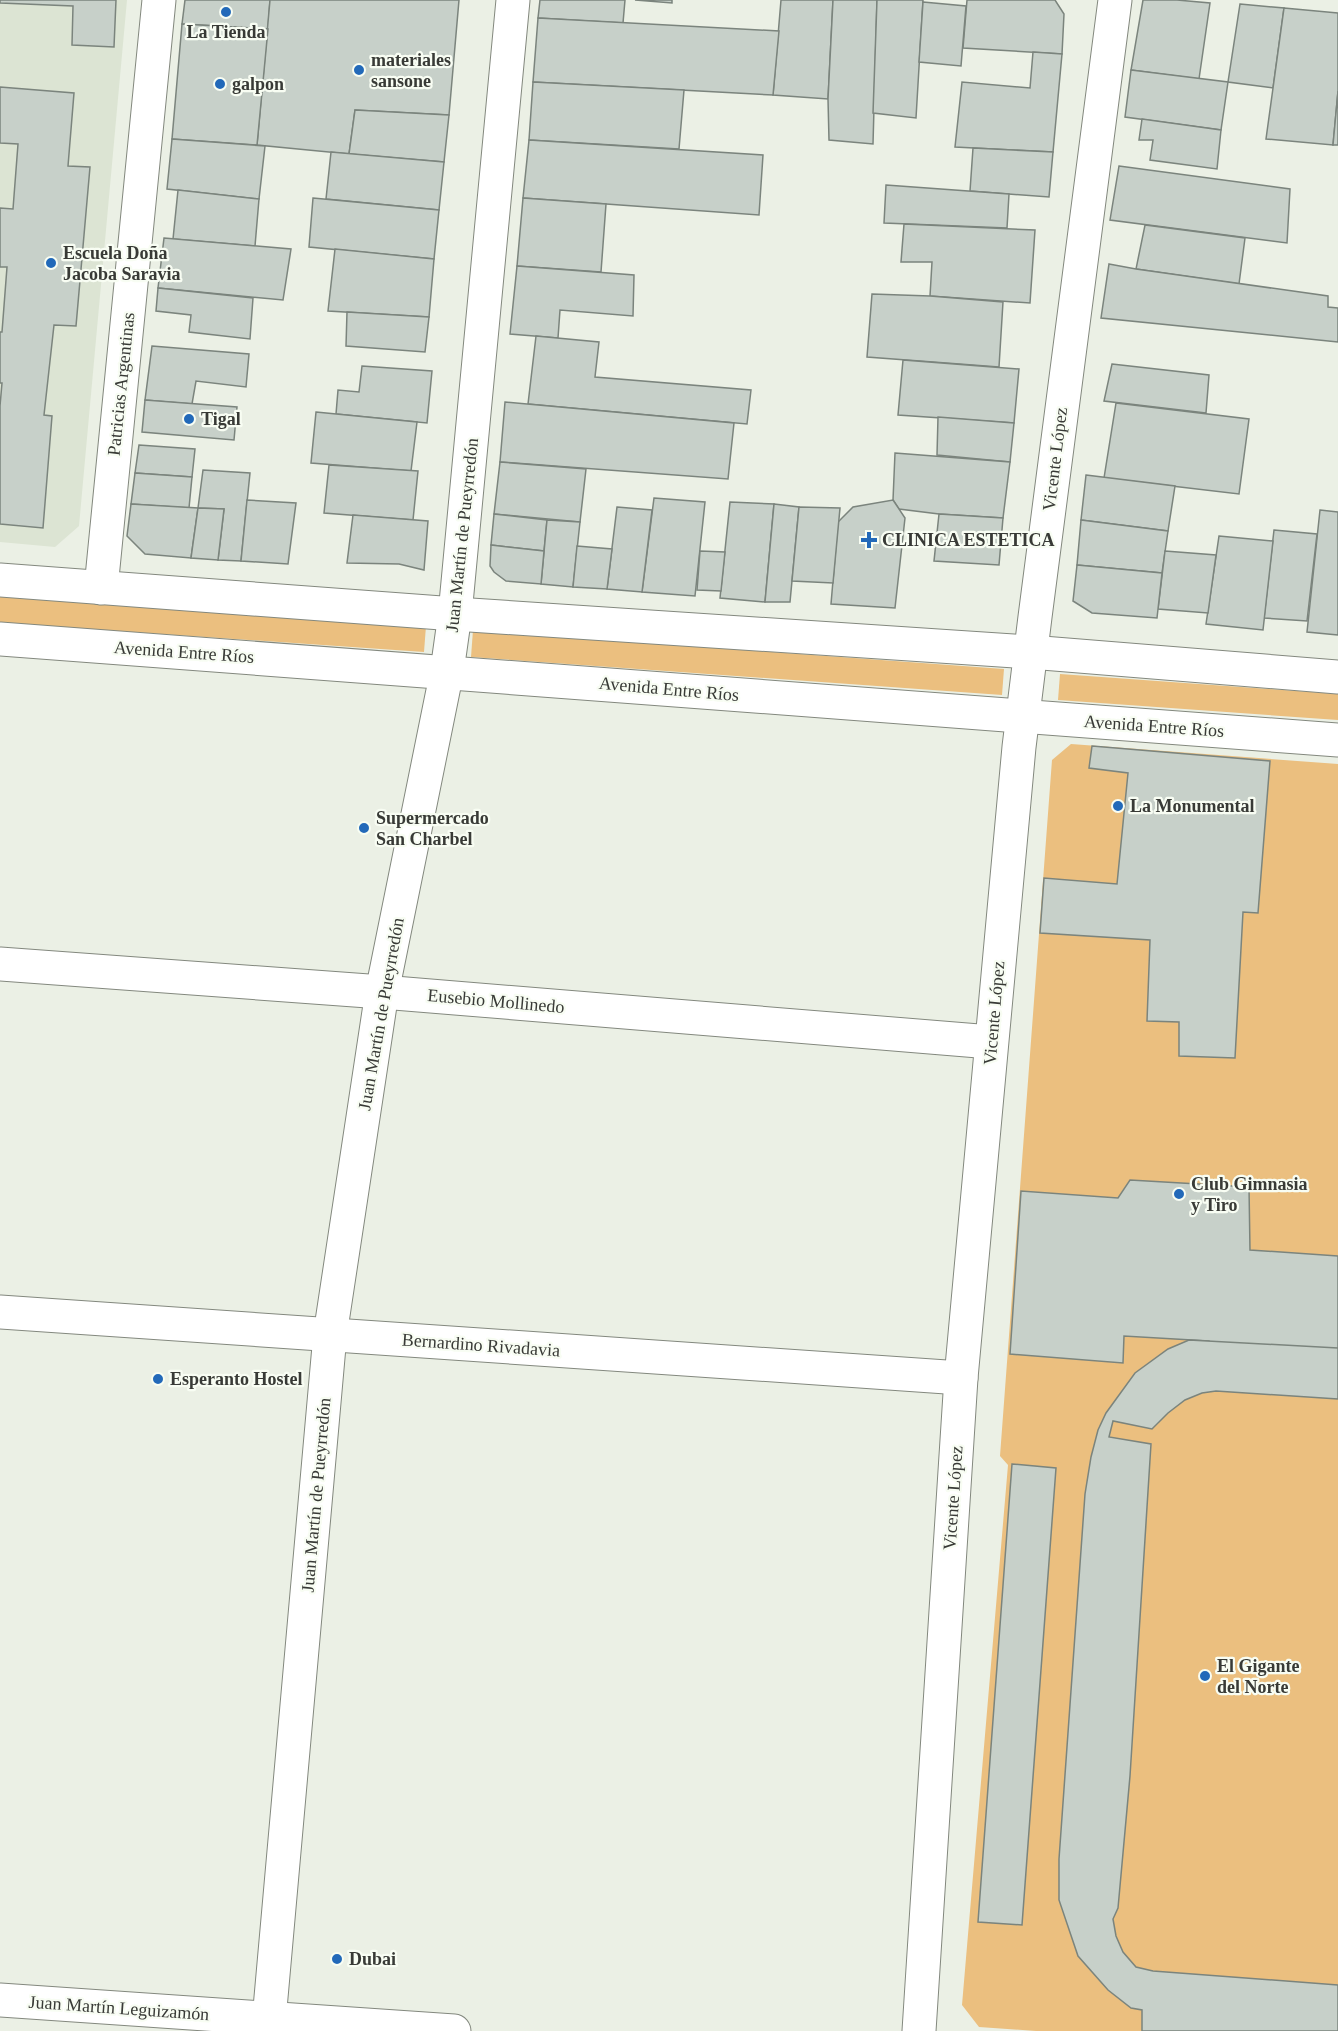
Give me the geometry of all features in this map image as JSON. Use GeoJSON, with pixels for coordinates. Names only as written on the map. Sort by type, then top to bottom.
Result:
{"type":"FeatureCollection","features":[{"type":"Feature","properties":{"kind":"street","name":"Patricias Argentinas"},"geometry":{"type":"LineString","coordinates":[[101,588],[159,0]]}},
{"type":"Feature","properties":{"kind":"street","name":"Juan Martín de Pueyrredón"},"geometry":{"type":"LineString","coordinates":[[269,2025],[330,1335],[382,992],[447,671],[455,614],[513,0]]}},
{"type":"Feature","properties":{"kind":"street","name":"Vicente López"},"geometry":{"type":"LineString","coordinates":[[919,2031],[961,1378],[1022,717],[1115,0]]}},
{"type":"Feature","properties":{"kind":"street"},"geometry":{"type":"LineString","coordinates":[[0,580],[455,614],[1030,652],[1338,677]]}},
{"type":"Feature","properties":{"kind":"street","name":"Avenida Entre Ríos"},"geometry":{"type":"LineString","coordinates":[[0,639],[1338,740]]}},
{"type":"Feature","properties":{"kind":"street","name":"Eusebio Mollinedo"},"geometry":{"type":"LineString","coordinates":[[0,964],[382,992],[991,1042]]}},
{"type":"Feature","properties":{"kind":"street","name":"Bernardino Rivadavia"},"geometry":{"type":"LineString","coordinates":[[0,1312],[961,1378]]}},
{"type":"Feature","properties":{"kind":"street","name":"Juan Martín Leguizamón"},"geometry":{"type":"LineString","coordinates":[[0,2000],[269,2025],[454,2031]]}},
{"type":"Feature","properties":{"kind":"shaded area","name":"Escuela Doña Jacoba Saravia"},"geometry":{"type":"Polygon","coordinates":[[[0,0],[127,0],[79,526],[55,547],[0,542],[0,0]]]}},
{"type":"Feature","properties":{"kind":"shaded area"},"geometry":{"type":"Polygon","coordinates":[[[0,596],[426,626],[424,652],[0,623],[0,596]]]}},
{"type":"Feature","properties":{"kind":"shaded area"},"geometry":{"type":"Polygon","coordinates":[[[473,630],[1004,669],[1002,695],[471,657],[473,630]]]}},
{"type":"Feature","properties":{"kind":"shaded area"},"geometry":{"type":"Polygon","coordinates":[[[1060,674],[1338,694],[1338,720],[1058,700],[1060,674]]]}},
{"type":"Feature","properties":{"kind":"shaded area","name":"Club Gimnasia y Tiro"},"geometry":{"type":"Polygon","coordinates":[[[1071,744],[1338,764],[1338,2031],[1036,2031],[979,2027],[962,2005],[1008,1465],[1000,1456],[1052,760],[1071,744]]]}},
{"type":"Feature","properties":{"kind":"building"},"geometry":{"type":"Polygon","coordinates":[[[0,0],[116,0],[114,47],[72,45],[73,6],[0,3],[0,0]]]}},
{"type":"Feature","properties":{"kind":"building","name":"La Tienda"},"geometry":{"type":"Polygon","coordinates":[[[185,0],[270,0],[268,29],[182,24],[185,0]]]}},
{"type":"Feature","properties":{"kind":"building","name":"materiales sansone"},"geometry":{"type":"Polygon","coordinates":[[[270,0],[459,0],[449,115],[355,110],[349,154],[257,145],[270,0]]]}},
{"type":"Feature","properties":{"kind":"building"},"geometry":{"type":"Polygon","coordinates":[[[540,0],[625,0],[623,23],[538,18],[540,0]]]}},
{"type":"Feature","properties":{"kind":"building"},"geometry":{"type":"Polygon","coordinates":[[[635,0],[672,0],[672,3],[635,0]]]}},
{"type":"Feature","properties":{"kind":"building"},"geometry":{"type":"Polygon","coordinates":[[[781,0],[833,0],[828,99],[773,95],[781,0]]]}},
{"type":"Feature","properties":{"kind":"building"},"geometry":{"type":"Polygon","coordinates":[[[833,0],[877,0],[873,144],[829,140],[828,99],[833,0]]]}},
{"type":"Feature","properties":{"kind":"building"},"geometry":{"type":"Polygon","coordinates":[[[877,0],[923,0],[916,118],[873,113],[877,0]]]}},
{"type":"Feature","properties":{"kind":"building"},"geometry":{"type":"Polygon","coordinates":[[[967,0],[1055,0],[1064,14],[1062,54],[963,48],[967,0]]]}},
{"type":"Feature","properties":{"kind":"building"},"geometry":{"type":"Polygon","coordinates":[[[1143,0],[1210,3],[1199,79],[1131,70],[1143,0]]]}},
{"type":"Feature","properties":{"kind":"building"},"geometry":{"type":"Polygon","coordinates":[[[923,2],[966,6],[961,66],[919,62],[923,2]]]}},
{"type":"Feature","properties":{"kind":"building"},"geometry":{"type":"Polygon","coordinates":[[[1240,4],[1284,8],[1273,88],[1228,82],[1240,4]]]}},
{"type":"Feature","properties":{"kind":"building"},"geometry":{"type":"Polygon","coordinates":[[[1284,8],[1338,13],[1338,91],[1333,145],[1266,139],[1284,8]]]}},
{"type":"Feature","properties":{"kind":"building"},"geometry":{"type":"Polygon","coordinates":[[[538,18],[779,31],[773,95],[533,82],[538,18]]]}},
{"type":"Feature","properties":{"kind":"building","name":"galpon"},"geometry":{"type":"Polygon","coordinates":[[[182,24],[268,29],[257,145],[172,139],[182,24]]]}},
{"type":"Feature","properties":{"kind":"building"},"geometry":{"type":"Polygon","coordinates":[[[1033,52],[1062,54],[1053,152],[955,147],[962,82],[1030,88],[1033,52]]]}},
{"type":"Feature","properties":{"kind":"building"},"geometry":{"type":"Polygon","coordinates":[[[1131,70],[1228,82],[1221,130],[1125,117],[1131,70]]]}},
{"type":"Feature","properties":{"kind":"building"},"geometry":{"type":"Polygon","coordinates":[[[533,82],[684,90],[679,149],[529,140],[533,82]]]}},
{"type":"Feature","properties":{"kind":"building"},"geometry":{"type":"Polygon","coordinates":[[[0,87],[74,93],[68,166],[90,167],[76,326],[54,325],[44,415],[52,416],[43,528],[0,524],[2,383],[0,383],[0,332],[2,332],[7,267],[0,267],[0,208],[13,209],[18,144],[0,143],[0,87]]]}},
{"type":"Feature","properties":{"kind":"building"},"geometry":{"type":"Polygon","coordinates":[[[1338,91],[1338,145],[1333,145],[1338,91]]]}},
{"type":"Feature","properties":{"kind":"building"},"geometry":{"type":"Polygon","coordinates":[[[355,110],[449,115],[444,162],[349,154],[355,110]]]}},
{"type":"Feature","properties":{"kind":"building"},"geometry":{"type":"Polygon","coordinates":[[[1142,119],[1221,130],[1217,169],[1150,160],[1153,140],[1139,140],[1142,119]]]}},
{"type":"Feature","properties":{"kind":"building"},"geometry":{"type":"Polygon","coordinates":[[[172,139],[265,146],[259,199],[167,189],[172,139]]]}},
{"type":"Feature","properties":{"kind":"building"},"geometry":{"type":"Polygon","coordinates":[[[529,140],[763,155],[759,215],[523,198],[529,140]]]}},
{"type":"Feature","properties":{"kind":"building"},"geometry":{"type":"Polygon","coordinates":[[[973,148],[1053,152],[1049,197],[970,191],[973,148]]]}},
{"type":"Feature","properties":{"kind":"building"},"geometry":{"type":"Polygon","coordinates":[[[331,152],[444,162],[439,210],[326,199],[331,152]]]}},
{"type":"Feature","properties":{"kind":"building"},"geometry":{"type":"Polygon","coordinates":[[[1119,166],[1290,189],[1287,243],[1110,220],[1119,166]]]}},
{"type":"Feature","properties":{"kind":"building"},"geometry":{"type":"Polygon","coordinates":[[[886,185],[1009,194],[1007,228],[884,223],[886,185]]]}},
{"type":"Feature","properties":{"kind":"building"},"geometry":{"type":"Polygon","coordinates":[[[178,190],[259,199],[255,246],[173,239],[178,190]]]}},
{"type":"Feature","properties":{"kind":"building"},"geometry":{"type":"Polygon","coordinates":[[[313,198],[439,210],[434,259],[309,247],[313,198]]]}},
{"type":"Feature","properties":{"kind":"building"},"geometry":{"type":"Polygon","coordinates":[[[523,198],[606,204],[601,272],[517,266],[523,198]]]}},
{"type":"Feature","properties":{"kind":"building"},"geometry":{"type":"Polygon","coordinates":[[[904,224],[1035,230],[1030,303],[930,296],[932,262],[901,262],[904,224]]]}},
{"type":"Feature","properties":{"kind":"building"},"geometry":{"type":"Polygon","coordinates":[[[1145,225],[1245,238],[1239,284],[1136,269],[1145,225]]]}},
{"type":"Feature","properties":{"kind":"building"},"geometry":{"type":"Polygon","coordinates":[[[164,238],[291,249],[283,300],[158,288],[164,238]]]}},
{"type":"Feature","properties":{"kind":"building"},"geometry":{"type":"Polygon","coordinates":[[[335,249],[434,259],[429,317],[328,311],[335,249]]]}},
{"type":"Feature","properties":{"kind":"building"},"geometry":{"type":"Polygon","coordinates":[[[1109,264],[1328,296],[1328,307],[1338,308],[1338,342],[1101,318],[1109,264]]]}},
{"type":"Feature","properties":{"kind":"building"},"geometry":{"type":"Polygon","coordinates":[[[517,266],[634,275],[633,316],[560,310],[558,338],[510,334],[517,266]]]}},
{"type":"Feature","properties":{"kind":"building"},"geometry":{"type":"Polygon","coordinates":[[[158,288],[253,298],[250,339],[189,332],[191,315],[156,311],[158,288]]]}},
{"type":"Feature","properties":{"kind":"building"},"geometry":{"type":"Polygon","coordinates":[[[872,294],[1003,302],[999,367],[867,357],[872,294]]]}},
{"type":"Feature","properties":{"kind":"building"},"geometry":{"type":"Polygon","coordinates":[[[347,312],[429,317],[425,352],[346,346],[347,312]]]}},
{"type":"Feature","properties":{"kind":"building"},"geometry":{"type":"Polygon","coordinates":[[[536,336],[599,342],[595,377],[751,390],[747,424],[528,404],[536,336]]]}},
{"type":"Feature","properties":{"kind":"building"},"geometry":{"type":"Polygon","coordinates":[[[152,346],[249,354],[246,387],[196,381],[192,404],[145,400],[152,346]]]}},
{"type":"Feature","properties":{"kind":"building"},"geometry":{"type":"Polygon","coordinates":[[[903,360],[1019,369],[1014,423],[898,415],[903,360]]]}},
{"type":"Feature","properties":{"kind":"building"},"geometry":{"type":"Polygon","coordinates":[[[1112,364],[1209,375],[1206,413],[1104,401],[1112,364]]]}},
{"type":"Feature","properties":{"kind":"building"},"geometry":{"type":"Polygon","coordinates":[[[362,366],[432,371],[427,423],[336,414],[338,390],[359,392],[362,366]]]}},
{"type":"Feature","properties":{"kind":"building","name":"Tigal"},"geometry":{"type":"Polygon","coordinates":[[[145,400],[237,407],[234,440],[142,432],[145,400]]]}},
{"type":"Feature","properties":{"kind":"building"},"geometry":{"type":"Polygon","coordinates":[[[505,402],[734,423],[728,479],[500,462],[505,402]]]}},
{"type":"Feature","properties":{"kind":"building"},"geometry":{"type":"Polygon","coordinates":[[[1116,403],[1249,419],[1239,494],[1104,478],[1116,403]]]}},
{"type":"Feature","properties":{"kind":"building"},"geometry":{"type":"Polygon","coordinates":[[[316,412],[417,422],[411,471],[311,463],[316,412]]]}},
{"type":"Feature","properties":{"kind":"building"},"geometry":{"type":"Polygon","coordinates":[[[938,417],[1014,423],[1010,462],[937,455],[938,417]]]}},
{"type":"Feature","properties":{"kind":"building"},"geometry":{"type":"Polygon","coordinates":[[[139,445],[195,449],[192,477],[135,473],[139,445]]]}},
{"type":"Feature","properties":{"kind":"building"},"geometry":{"type":"Polygon","coordinates":[[[895,453],[1010,462],[1003,518],[899,509],[893,500],[895,453]]]}},
{"type":"Feature","properties":{"kind":"building"},"geometry":{"type":"Polygon","coordinates":[[[500,462],[586,469],[580,522],[494,514],[500,462]]]}},
{"type":"Feature","properties":{"kind":"building"},"geometry":{"type":"Polygon","coordinates":[[[329,465],[418,471],[413,520],[324,513],[329,465]]]}},
{"type":"Feature","properties":{"kind":"building"},"geometry":{"type":"Polygon","coordinates":[[[203,470],[250,473],[241,561],[218,560],[224,509],[198,508],[203,470]]]}},
{"type":"Feature","properties":{"kind":"building"},"geometry":{"type":"Polygon","coordinates":[[[135,473],[192,477],[189,508],[131,504],[135,473]]]}},
{"type":"Feature","properties":{"kind":"building"},"geometry":{"type":"Polygon","coordinates":[[[1086,475],[1175,486],[1168,531],[1081,520],[1086,475]]]}},
{"type":"Feature","properties":{"kind":"building"},"geometry":{"type":"Polygon","coordinates":[[[654,498],[705,502],[695,596],[642,592],[654,498]]]}},
{"type":"Feature","properties":{"kind":"building"},"geometry":{"type":"Polygon","coordinates":[[[247,500],[296,503],[288,564],[241,561],[247,500]]]}},
{"type":"Feature","properties":{"kind":"building","name":"CLINICA ESTETICA"},"geometry":{"type":"Polygon","coordinates":[[[893,500],[905,518],[895,608],[831,604],[838,522],[853,507],[893,500]]]}},
{"type":"Feature","properties":{"kind":"building"},"geometry":{"type":"Polygon","coordinates":[[[730,502],[774,504],[765,602],[720,598],[730,502]]]}},
{"type":"Feature","properties":{"kind":"building"},"geometry":{"type":"Polygon","coordinates":[[[131,504],[198,508],[191,558],[145,554],[127,536],[131,504]]]}},
{"type":"Feature","properties":{"kind":"building"},"geometry":{"type":"Polygon","coordinates":[[[774,504],[799,507],[790,602],[765,602],[774,504]]]}},
{"type":"Feature","properties":{"kind":"building"},"geometry":{"type":"Polygon","coordinates":[[[617,507],[652,510],[642,592],[607,589],[617,507]]]}},
{"type":"Feature","properties":{"kind":"building"},"geometry":{"type":"Polygon","coordinates":[[[799,507],[840,508],[833,583],[792,581],[799,507]]]}},
{"type":"Feature","properties":{"kind":"building"},"geometry":{"type":"Polygon","coordinates":[[[198,508],[224,509],[218,560],[191,558],[198,508]]]}},
{"type":"Feature","properties":{"kind":"building"},"geometry":{"type":"Polygon","coordinates":[[[1320,510],[1338,512],[1338,635],[1307,632],[1320,510]]]}},
{"type":"Feature","properties":{"kind":"building"},"geometry":{"type":"Polygon","coordinates":[[[494,514],[547,520],[544,551],[491,545],[494,514]]]}},
{"type":"Feature","properties":{"kind":"building"},"geometry":{"type":"Polygon","coordinates":[[[939,514],[1003,518],[999,565],[934,561],[939,514]]]}},
{"type":"Feature","properties":{"kind":"building"},"geometry":{"type":"Polygon","coordinates":[[[353,515],[428,521],[424,570],[399,564],[347,563],[353,515]]]}},
{"type":"Feature","properties":{"kind":"building"},"geometry":{"type":"Polygon","coordinates":[[[547,520],[580,522],[573,587],[541,584],[547,520]]]}},
{"type":"Feature","properties":{"kind":"building"},"geometry":{"type":"Polygon","coordinates":[[[1081,520],[1168,531],[1162,573],[1077,565],[1081,520]]]}},
{"type":"Feature","properties":{"kind":"building"},"geometry":{"type":"Polygon","coordinates":[[[1274,530],[1317,534],[1307,621],[1264,618],[1274,530]]]}},
{"type":"Feature","properties":{"kind":"building"},"geometry":{"type":"Polygon","coordinates":[[[1219,536],[1273,541],[1263,630],[1206,624],[1219,536]]]}},
{"type":"Feature","properties":{"kind":"building"},"geometry":{"type":"Polygon","coordinates":[[[491,545],[544,551],[541,584],[506,581],[494,572],[490,566],[491,545]]]}},
{"type":"Feature","properties":{"kind":"building"},"geometry":{"type":"Polygon","coordinates":[[[577,546],[612,549],[607,589],[573,587],[577,546]]]}},
{"type":"Feature","properties":{"kind":"building"},"geometry":{"type":"Polygon","coordinates":[[[700,551],[725,552],[721,591],[697,590],[700,551]]]}},
{"type":"Feature","properties":{"kind":"building"},"geometry":{"type":"Polygon","coordinates":[[[1165,551],[1216,555],[1208,613],[1158,609],[1165,551]]]}},
{"type":"Feature","properties":{"kind":"building"},"geometry":{"type":"Polygon","coordinates":[[[1077,565],[1162,573],[1157,618],[1092,613],[1073,601],[1077,565]]]}},
{"type":"Feature","properties":{"kind":"building"},"geometry":{"type":"Polygon","coordinates":[[[1092,746],[1270,761],[1258,913],[1243,912],[1235,1058],[1179,1056],[1179,1022],[1147,1021],[1150,940],[1040,933],[1044,878],[1117,884],[1128,773],[1089,768],[1092,746]]]}},
{"type":"Feature","properties":{"kind":"building"},"geometry":{"type":"Polygon","coordinates":[[[1130,1180],[1249,1187],[1250,1250],[1338,1256],[1338,1369],[1238,1364],[1209,1341],[1124,1336],[1123,1363],[1010,1354],[1021,1191],[1118,1198],[1130,1180]]]}},
{"type":"Feature","properties":{"kind":"building"},"geometry":{"type":"Polygon","coordinates":[[[1189,1340],[1338,1348],[1338,1399],[1216,1391],[1202,1393],[1185,1400],[1152,1429],[1113,1421],[1109,1437],[1151,1444],[1130,1776],[1118,1908],[1113,1919],[1116,1936],[1123,1952],[1136,1967],[1153,1971],[1338,1985],[1338,2031],[1142,2031],[1142,2010],[1131,2008],[1108,1990],[1078,1956],[1059,1900],[1059,1859],[1085,1494],[1091,1457],[1098,1430],[1106,1413],[1135,1373],[1168,1349],[1189,1340]]]}},
{"type":"Feature","properties":{"kind":"building"},"geometry":{"type":"Polygon","coordinates":[[[1012,1464],[1056,1468],[1022,1925],[978,1922],[1012,1464]]]}},
{"type":"Feature","properties":{"kind":"place","name":"La Tienda"},"geometry":{"type":"Point","coordinates":[226,12]}},
{"type":"Feature","properties":{"kind":"place","name":"materiales sansone"},"geometry":{"type":"Point","coordinates":[359,70]}},
{"type":"Feature","properties":{"kind":"place","name":"galpon"},"geometry":{"type":"Point","coordinates":[220,84]}},
{"type":"Feature","properties":{"kind":"place","name":"Escuela Doña Jacoba Saravia"},"geometry":{"type":"Point","coordinates":[51,263]}},
{"type":"Feature","properties":{"kind":"place","name":"Tigal"},"geometry":{"type":"Point","coordinates":[189,419]}},
{"type":"Feature","properties":{"kind":"place","name":"CLINICA ESTETICA"},"geometry":{"type":"Point","coordinates":[869,540]}},
{"type":"Feature","properties":{"kind":"place","name":"La Monumental"},"geometry":{"type":"Point","coordinates":[1118,806]}},
{"type":"Feature","properties":{"kind":"place","name":"Supermercado San Charbel"},"geometry":{"type":"Point","coordinates":[364,828]}},
{"type":"Feature","properties":{"kind":"place","name":"Club Gimnasia y Tiro"},"geometry":{"type":"Point","coordinates":[1179,1194]}},
{"type":"Feature","properties":{"kind":"place","name":"Esperanto Hostel"},"geometry":{"type":"Point","coordinates":[158,1379]}},
{"type":"Feature","properties":{"kind":"place","name":"El Gigante del Norte"},"geometry":{"type":"Point","coordinates":[1205,1676]}},
{"type":"Feature","properties":{"kind":"place","name":"Dubai"},"geometry":{"type":"Point","coordinates":[337,1959]}}]}
